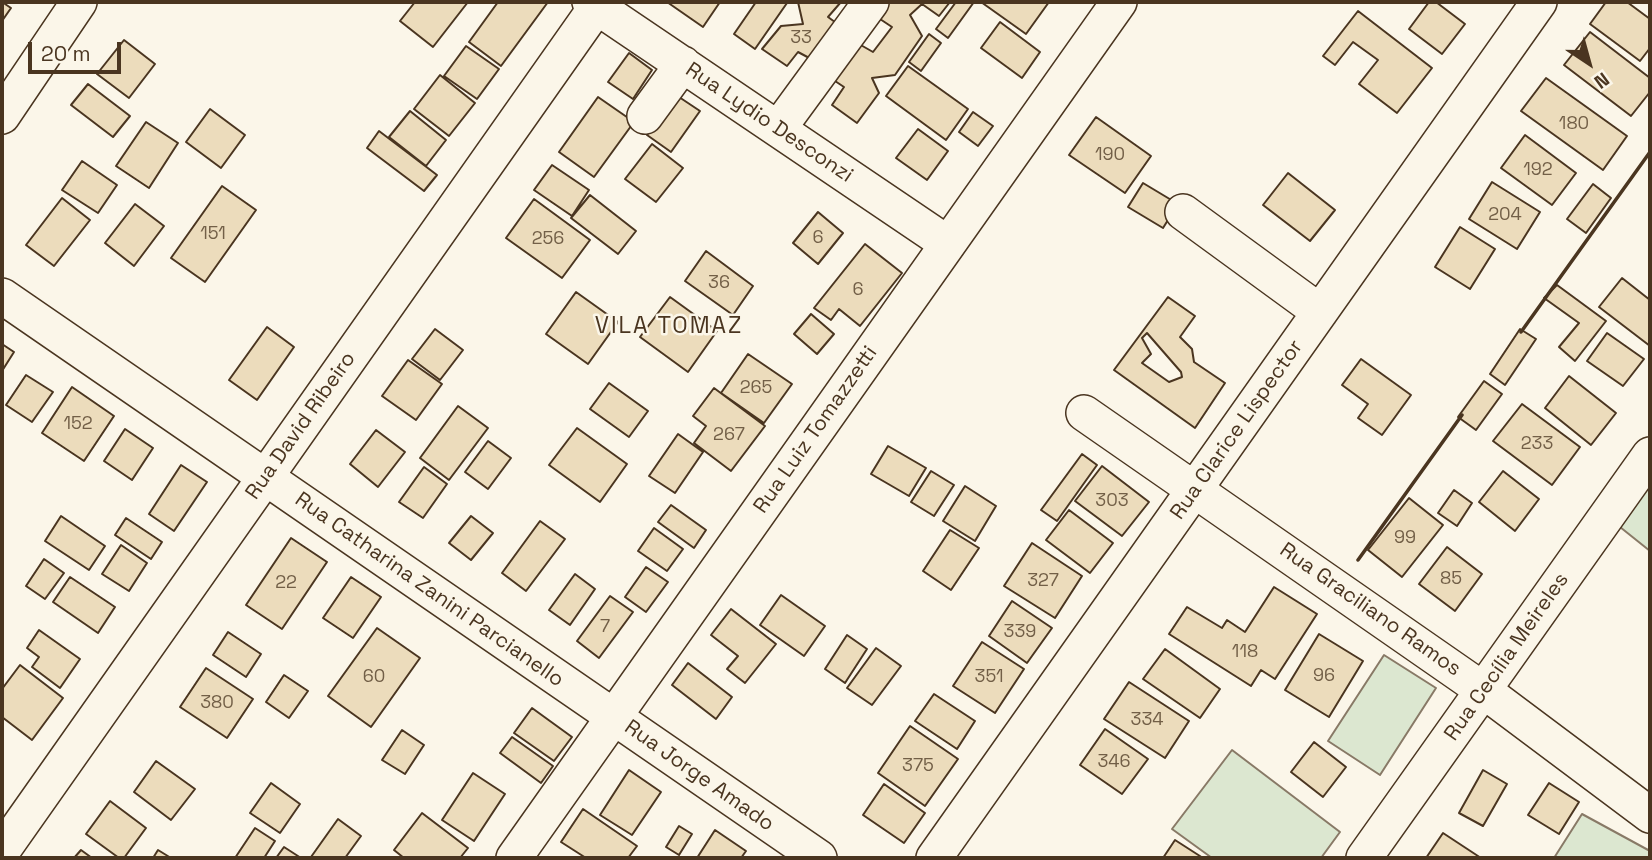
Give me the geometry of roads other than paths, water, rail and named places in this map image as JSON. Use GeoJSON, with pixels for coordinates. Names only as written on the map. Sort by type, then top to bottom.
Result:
{"type":"FeatureCollection","features":[{"type":"Feature","properties":{"kind":"street"},"geometry":{"type":"LineString","coordinates":[[2,116],[79,2]]}},
{"type":"Feature","properties":{"kind":"street"},"geometry":{"type":"LineString","coordinates":[[778,129],[871,2]]}},
{"type":"Feature","properties":{"kind":"street","name":"Rua Luiz Tomazzetti"},"geometry":{"type":"LineString","coordinates":[[514,858],[1119,2]]}},
{"type":"Feature","properties":{"kind":"street","name":"Rua Clarice Lispector"},"geometry":{"type":"LineString","coordinates":[[934,858],[1539,2]]}},
{"type":"Feature","properties":{"kind":"street","name":"Rua Lydio Desconzi"},"geometry":{"type":"LineString","coordinates":[[596,3],[948,244]]}},
{"type":"Feature","properties":{"kind":"street","name":"Rua David Ribeiro"},"geometry":{"type":"LineString","coordinates":[[2,850],[596,3]]}},
{"type":"Feature","properties":{"kind":"street"},"geometry":{"type":"LineString","coordinates":[[645,116],[683,64]]}},
{"type":"Feature","properties":{"kind":"street"},"geometry":{"type":"LineString","coordinates":[[1183,212],[1320,312]]}},
{"type":"Feature","properties":{"kind":"street","name":"Rua Catharina Zanini Parcianello"},"geometry":{"type":"LineString","coordinates":[[2,296],[613,717]]}},
{"type":"Feature","properties":{"kind":"street","name":"Rua Graciliano Ramos"},"geometry":{"type":"LineString","coordinates":[[1084,413],[1196,488],[1483,690],[1650,815]]}},
{"type":"Feature","properties":{"kind":"street","name":"Rua Cecília Meireles"},"geometry":{"type":"LineString","coordinates":[[1364,858],[1650,455]]}},
{"type":"Feature","properties":{"kind":"street","name":"Rua Jorge Amado"},"geometry":{"type":"LineString","coordinates":[[613,717],[819,858]]}},
{"type":"Feature","properties":{"kind":"district","name":"VILA TOMAZ"},"geometry":{"type":"Point","coordinates":[669,327]}}]}
